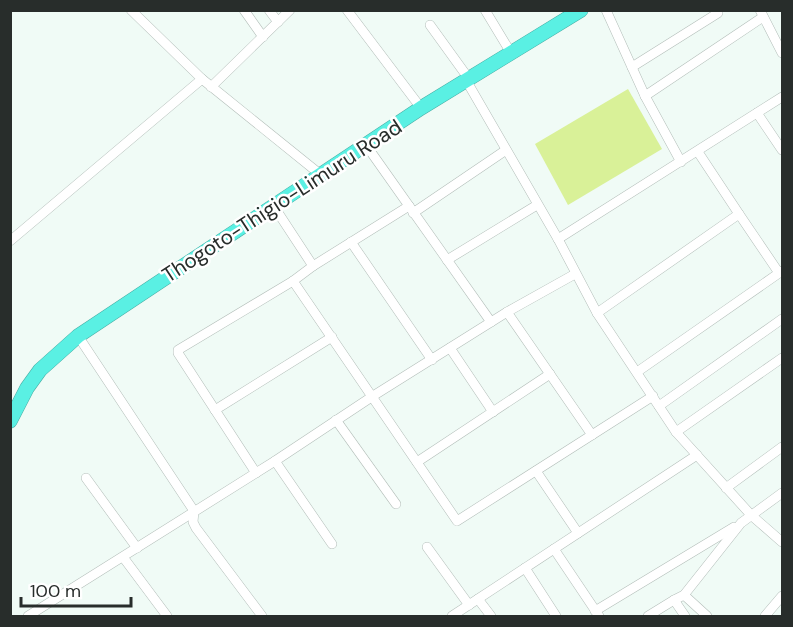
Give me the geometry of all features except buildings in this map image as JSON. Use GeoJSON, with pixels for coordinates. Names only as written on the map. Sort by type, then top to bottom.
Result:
{"type":"FeatureCollection","features":[{"type":"Feature","properties":{"kind":"highway","name":"Thogoto-Thigio-Limuru Road"},"geometry":{"type":"LineString","coordinates":[[10,421],[27,388],[40,370],[78,336],[422,108],[581,10]]}},
{"type":"Feature","properties":{"kind":"street"},"geometry":{"type":"LineString","coordinates":[[131,10],[211,87],[321,175]]}},
{"type":"Feature","properties":{"kind":"street"},"geometry":{"type":"LineString","coordinates":[[244,10],[263,37]]}},
{"type":"Feature","properties":{"kind":"street"},"geometry":{"type":"LineString","coordinates":[[269,10],[278,22]]}},
{"type":"Feature","properties":{"kind":"street"},"geometry":{"type":"LineString","coordinates":[[211,87],[290,10]]}},
{"type":"Feature","properties":{"kind":"street"},"geometry":{"type":"LineString","coordinates":[[347,10],[422,108]]}},
{"type":"Feature","properties":{"kind":"street"},"geometry":{"type":"LineString","coordinates":[[485,10],[511,53]]}},
{"type":"Feature","properties":{"kind":"street"},"geometry":{"type":"LineString","coordinates":[[606,10],[645,96],[681,162]]}},
{"type":"Feature","properties":{"kind":"street"},"geometry":{"type":"LineString","coordinates":[[632,67],[718,13]]}},
{"type":"Feature","properties":{"kind":"street"},"geometry":{"type":"LineString","coordinates":[[645,96],[762,14],[783,53]]}},
{"type":"Feature","properties":{"kind":"street"},"geometry":{"type":"LineString","coordinates":[[430,25],[467,79],[597,312],[676,432],[751,515],[783,542]]}},
{"type":"Feature","properties":{"kind":"street"},"geometry":{"type":"LineString","coordinates":[[10,241],[202,79]]}},
{"type":"Feature","properties":{"kind":"street"},"geometry":{"type":"LineString","coordinates":[[558,239],[783,97]]}},
{"type":"Feature","properties":{"kind":"street"},"geometry":{"type":"LineString","coordinates":[[757,113],[783,150]]}},
{"type":"Feature","properties":{"kind":"street"},"geometry":{"type":"LineString","coordinates":[[366,145],[491,322]]}},
{"type":"Feature","properties":{"kind":"street"},"geometry":{"type":"LineString","coordinates":[[256,473],[178,350],[293,281],[351,242],[411,209],[506,150]]}},
{"type":"Feature","properties":{"kind":"street"},"geometry":{"type":"LineString","coordinates":[[637,372],[781,272],[698,152]]}},
{"type":"Feature","properties":{"kind":"street"},"geometry":{"type":"LineString","coordinates":[[273,205],[313,266]]}},
{"type":"Feature","properties":{"kind":"street"},"geometry":{"type":"LineString","coordinates":[[447,260],[537,205]]}},
{"type":"Feature","properties":{"kind":"street"},"geometry":{"type":"LineString","coordinates":[[597,312],[739,214]]}},
{"type":"Feature","properties":{"kind":"street"},"geometry":{"type":"LineString","coordinates":[[351,242],[432,360]]}},
{"type":"Feature","properties":{"kind":"street"},"geometry":{"type":"LineString","coordinates":[[28,616],[491,322],[575,274]]}},
{"type":"Feature","properties":{"kind":"street"},"geometry":{"type":"LineString","coordinates":[[293,281],[457,521],[652,396]]}},
{"type":"Feature","properties":{"kind":"street"},"geometry":{"type":"LineString","coordinates":[[507,312],[592,435]]}},
{"type":"Feature","properties":{"kind":"street"},"geometry":{"type":"LineString","coordinates":[[659,406],[783,319]]}},
{"type":"Feature","properties":{"kind":"street"},"geometry":{"type":"LineString","coordinates":[[78,336],[194,511],[193,522],[196,528],[262,616]]}},
{"type":"Feature","properties":{"kind":"street"},"geometry":{"type":"LineString","coordinates":[[215,410],[332,337]]}},
{"type":"Feature","properties":{"kind":"street"},"geometry":{"type":"LineString","coordinates":[[450,348],[493,412]]}},
{"type":"Feature","properties":{"kind":"street"},"geometry":{"type":"LineString","coordinates":[[676,432],[783,358]]}},
{"type":"Feature","properties":{"kind":"street"},"geometry":{"type":"LineString","coordinates":[[417,462],[550,374]]}},
{"type":"Feature","properties":{"kind":"street"},"geometry":{"type":"LineString","coordinates":[[336,420],[396,504]]}},
{"type":"Feature","properties":{"kind":"street"},"geometry":{"type":"LineString","coordinates":[[726,488],[783,447]]}},
{"type":"Feature","properties":{"kind":"street"},"geometry":{"type":"LineString","coordinates":[[452,616],[697,454]]}},
{"type":"Feature","properties":{"kind":"street"},"geometry":{"type":"LineString","coordinates":[[275,461],[332,544]]}},
{"type":"Feature","properties":{"kind":"street"},"geometry":{"type":"LineString","coordinates":[[536,471],[578,533]]}},
{"type":"Feature","properties":{"kind":"street"},"geometry":{"type":"LineString","coordinates":[[86,478],[137,548]]}},
{"type":"Feature","properties":{"kind":"street"},"geometry":{"type":"LineString","coordinates":[[554,549],[597,614],[741,523],[783,493]]}},
{"type":"Feature","properties":{"kind":"street"},"geometry":{"type":"LineString","coordinates":[[648,616],[684,595],[741,523]]}},
{"type":"Feature","properties":{"kind":"street"},"geometry":{"type":"LineString","coordinates":[[427,547],[469,605]]}},
{"type":"Feature","properties":{"kind":"street"},"geometry":{"type":"LineString","coordinates":[[123,557],[167,616]]}},
{"type":"Feature","properties":{"kind":"street"},"geometry":{"type":"LineString","coordinates":[[525,568],[556,616]]}},
{"type":"Feature","properties":{"kind":"street"},"geometry":{"type":"LineString","coordinates":[[684,595],[707,616]]}},
{"type":"Feature","properties":{"kind":"street"},"geometry":{"type":"LineString","coordinates":[[765,616],[783,596]]}},
{"type":"Feature","properties":{"kind":"street"},"geometry":{"type":"LineString","coordinates":[[478,599],[491,616]]}},
{"type":"Feature","properties":{"kind":"street"},"geometry":{"type":"LineString","coordinates":[[674,600],[685,616]]}},
{"type":"Feature","properties":{"kind":"green space"},"geometry":{"type":"Polygon","coordinates":[[[628,89],[662,149],[568,205],[535,144],[628,89]]]}}]}
